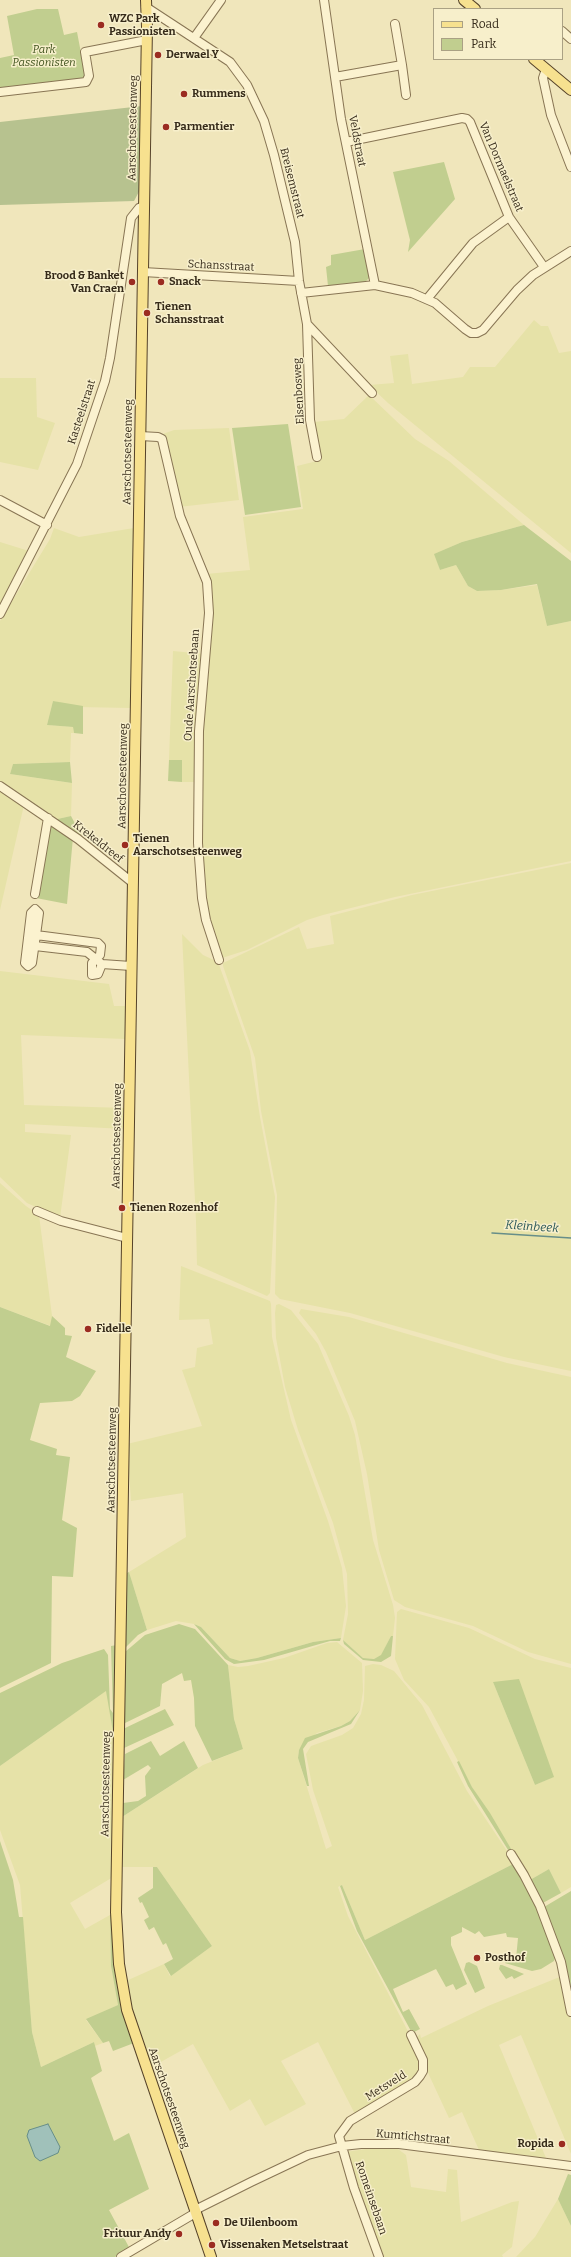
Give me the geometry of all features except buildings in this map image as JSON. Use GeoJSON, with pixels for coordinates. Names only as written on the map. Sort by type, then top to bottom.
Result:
{"type":"FeatureCollection","features":[{"type":"Feature","properties":{"kind":"main road"},"geometry":{"type":"LineString","coordinates":[[464,0],[474,8]]}},
{"type":"Feature","properties":{"kind":"main road","name":"Aarschotsesteenweg"},"geometry":{"type":"LineString","coordinates":[[146,3],[147,40],[116,1897],[117,1947],[127,2010],[211,2257]]}},
{"type":"Feature","properties":{"kind":"main road"},"geometry":{"type":"LineString","coordinates":[[535,60],[571,90]]}},
{"type":"Feature","properties":{"kind":"street"},"geometry":{"type":"LineString","coordinates":[[194,38],[221,0]]}},
{"type":"Feature","properties":{"kind":"street","name":"Veldstraat"},"geometry":{"type":"LineString","coordinates":[[324,0],[346,142],[375,285]]}},
{"type":"Feature","properties":{"kind":"street","name":"Breisemstraat"},"geometry":{"type":"LineString","coordinates":[[146,3],[230,62],[247,85],[264,121],[295,242],[299,282],[307,324]]}},
{"type":"Feature","properties":{"kind":"street"},"geometry":{"type":"LineString","coordinates":[[395,24],[406,95]]}},
{"type":"Feature","properties":{"kind":"street"},"geometry":{"type":"LineString","coordinates":[[563,32],[571,39]]}},
{"type":"Feature","properties":{"kind":"street"},"geometry":{"type":"LineString","coordinates":[[0,92],[86,82],[89,76],[85,52],[147,40]]}},
{"type":"Feature","properties":{"kind":"street"},"geometry":{"type":"LineString","coordinates":[[335,77],[402,65]]}},
{"type":"Feature","properties":{"kind":"street"},"geometry":{"type":"LineString","coordinates":[[546,69],[543,78],[551,115],[571,167]]}},
{"type":"Feature","properties":{"kind":"street","name":"Van Dormaelstraat"},"geometry":{"type":"LineString","coordinates":[[346,142],[462,118],[467,119],[470,122],[509,217],[544,267]]}},
{"type":"Feature","properties":{"kind":"street","name":"Kasteelstraat"},"geometry":{"type":"LineString","coordinates":[[0,614],[77,464],[105,381],[132,218],[139,208],[144,206]]}},
{"type":"Feature","properties":{"kind":"street"},"geometry":{"type":"LineString","coordinates":[[427,299],[473,243],[509,217]]}},
{"type":"Feature","properties":{"kind":"street"},"geometry":{"type":"LineString","coordinates":[[301,293],[375,285],[427,299],[465,329],[471,333],[477,333],[483,330],[517,290],[544,267],[571,251]]}},
{"type":"Feature","properties":{"kind":"street","name":"Schansstraat"},"geometry":{"type":"LineString","coordinates":[[143,272],[299,282]]}},
{"type":"Feature","properties":{"kind":"street"},"geometry":{"type":"LineString","coordinates":[[307,324],[372,393]]}},
{"type":"Feature","properties":{"kind":"street","name":"Elsenbosweg"},"geometry":{"type":"LineString","coordinates":[[307,324],[310,420],[317,457]]}},
{"type":"Feature","properties":{"kind":"street","name":"Oude Aarschotsebaan"},"geometry":{"type":"LineString","coordinates":[[140,436],[158,437],[162,439],[180,516],[207,582],[209,613],[199,731],[198,843],[202,898],[206,920],[219,960]]}},
{"type":"Feature","properties":{"kind":"street"},"geometry":{"type":"LineString","coordinates":[[0,500],[47,524]]}},
{"type":"Feature","properties":{"kind":"street","name":"Krekeldreef"},"geometry":{"type":"LineString","coordinates":[[0,786],[78,839],[133,883]]}},
{"type":"Feature","properties":{"kind":"street"},"geometry":{"type":"LineString","coordinates":[[35,894],[48,818]]}},
{"type":"Feature","properties":{"kind":"street"},"geometry":{"type":"LineString","coordinates":[[35,909],[39,913],[35,946],[32,963],[28,966],[25,963],[31,913],[35,909]]}},
{"type":"Feature","properties":{"kind":"street"},"geometry":{"type":"LineString","coordinates":[[36,935],[98,943],[101,946],[99,962]]}},
{"type":"Feature","properties":{"kind":"street"},"geometry":{"type":"LineString","coordinates":[[35,946],[87,952],[99,962],[131,966]]}},
{"type":"Feature","properties":{"kind":"street"},"geometry":{"type":"LineString","coordinates":[[37,1211],[61,1221],[127,1238]]}},
{"type":"Feature","properties":{"kind":"street"},"geometry":{"type":"LineString","coordinates":[[510,1854],[540,1906],[561,1962],[571,2012]]}},
{"type":"Feature","properties":{"kind":"street","name":"Metsveld"},"geometry":{"type":"LineString","coordinates":[[342,2146],[339,2136],[350,2121],[415,2082],[420,2076],[423,2070],[423,2060],[411,2035]]}},
{"type":"Feature","properties":{"kind":"street","name":"Kumtichstraat"},"geometry":{"type":"LineString","coordinates":[[121,2257],[196,2212],[290,2163],[324,2150],[342,2146],[399,2144],[571,2166]]}},
{"type":"Feature","properties":{"kind":"street","name":"Romeinsebaan"},"geometry":{"type":"LineString","coordinates":[[342,2146],[379,2257]]}},
{"type":"Feature","properties":{"kind":"shaded area"},"geometry":{"type":"Polygon","coordinates":[[[534,320],[541,326],[548,326],[559,353],[571,351],[571,553],[388,403],[369,385],[394,383],[390,356],[408,354],[412,384],[463,377],[470,367],[495,367],[534,320]]]}},
{"type":"Feature","properties":{"kind":"shaded area"},"geometry":{"type":"Polygon","coordinates":[[[0,378],[36,378],[37,417],[55,423],[38,470],[0,462],[0,378]]]}},
{"type":"Feature","properties":{"kind":"shaded area"},"geometry":{"type":"Polygon","coordinates":[[[369,395],[415,439],[449,461],[524,525],[462,542],[435,554],[440,570],[456,565],[468,586],[477,591],[501,590],[537,585],[547,626],[571,621],[571,861],[395,897],[323,915],[307,920],[247,950],[222,958],[220,957],[203,896],[199,775],[211,605],[206,574],[250,570],[243,517],[303,509],[297,466],[321,460],[314,422],[344,419],[369,395]]]}},
{"type":"Feature","properties":{"kind":"shaded area"},"geometry":{"type":"Polygon","coordinates":[[[229,428],[239,500],[179,507],[163,434],[174,430],[229,428]]]}},
{"type":"Feature","properties":{"kind":"shaded area"},"geometry":{"type":"Polygon","coordinates":[[[54,528],[79,537],[134,528],[131,708],[77,707],[53,701],[47,725],[73,727],[74,733],[71,733],[70,762],[13,764],[10,774],[72,783],[71,816],[53,820],[0,784],[0,621],[50,539],[54,528]]]}},
{"type":"Feature","properties":{"kind":"shaded area"},"geometry":{"type":"Polygon","coordinates":[[[0,542],[29,551],[0,607],[0,542]]]}},
{"type":"Feature","properties":{"kind":"shaded area"},"geometry":{"type":"Polygon","coordinates":[[[173,651],[204,654],[196,782],[182,782],[182,760],[169,760],[173,651]]]}},
{"type":"Feature","properties":{"kind":"shaded area"},"geometry":{"type":"Polygon","coordinates":[[[0,788],[24,805],[0,910],[0,788]]]}},
{"type":"Feature","properties":{"kind":"shaded area"},"geometry":{"type":"Polygon","coordinates":[[[571,863],[571,1371],[504,1357],[350,1313],[280,1299],[275,1294],[277,1195],[261,1111],[255,1058],[223,963],[299,927],[307,949],[334,944],[330,916],[412,895],[571,863]]]}},
{"type":"Feature","properties":{"kind":"shaded area"},"geometry":{"type":"Polygon","coordinates":[[[182,934],[203,955],[218,962],[250,1051],[260,1117],[275,1197],[270,1293],[267,1296],[197,1265],[182,934]]]}},
{"type":"Feature","properties":{"kind":"shaded area"},"geometry":{"type":"Polygon","coordinates":[[[0,971],[109,984],[114,1006],[126,1006],[125,1039],[21,1035],[24,1105],[125,1108],[125,1129],[25,1124],[25,1132],[71,1135],[60,1218],[27,1203],[0,1177],[0,971]]]}},
{"type":"Feature","properties":{"kind":"shaded area"},"geometry":{"type":"Polygon","coordinates":[[[0,1183],[26,1206],[39,1215],[52,1316],[51,1326],[0,1307],[0,1183]]]}},
{"type":"Feature","properties":{"kind":"shaded area"},"geometry":{"type":"Polygon","coordinates":[[[181,1266],[270,1301],[272,1337],[291,1420],[328,1521],[342,1568],[346,1606],[341,1638],[313,1642],[257,1658],[240,1661],[230,1658],[201,1627],[194,1624],[176,1621],[147,1630],[129,1572],[186,1537],[183,1493],[131,1501],[127,1444],[202,1426],[182,1370],[195,1367],[197,1348],[213,1344],[209,1319],[179,1320],[181,1266]]]}},
{"type":"Feature","properties":{"kind":"shaded area"},"geometry":{"type":"Polygon","coordinates":[[[279,1304],[291,1310],[318,1344],[349,1416],[355,1435],[373,1540],[393,1605],[395,1618],[393,1636],[391,1636],[381,1656],[374,1659],[363,1658],[343,1640],[348,1614],[347,1574],[333,1523],[298,1430],[285,1387],[276,1338],[275,1313],[276,1305],[279,1304]]]}},
{"type":"Feature","properties":{"kind":"shaded area"},"geometry":{"type":"Polygon","coordinates":[[[301,1309],[349,1317],[507,1363],[571,1377],[571,1664],[528,1652],[473,1626],[405,1607],[394,1600],[379,1550],[367,1474],[355,1421],[326,1352],[316,1334],[299,1313],[301,1309]]]}},
{"type":"Feature","properties":{"kind":"shaded area"},"geometry":{"type":"Polygon","coordinates":[[[401,1609],[469,1628],[535,1659],[571,1668],[571,1887],[561,1893],[549,1869],[530,1880],[472,1787],[429,1707],[404,1680],[395,1659],[397,1612],[401,1609]],[[493,1682],[535,1785],[553,1777],[493,1682]]]}},
{"type":"Feature","properties":{"kind":"shaded area"},"geometry":{"type":"Polygon","coordinates":[[[337,1642],[362,1663],[363,1691],[360,1710],[350,1721],[341,1726],[317,1733],[299,1750],[298,1758],[326,1849],[332,1846],[313,1790],[306,1754],[311,1746],[342,1735],[353,1728],[361,1714],[364,1700],[365,1666],[373,1664],[381,1665],[394,1671],[422,1705],[467,1791],[515,1863],[365,1940],[342,1885],[338,1887],[348,1916],[413,2041],[422,2064],[415,2079],[356,2116],[318,2042],[281,2061],[306,2104],[265,2126],[250,2099],[230,2111],[193,2044],[150,2068],[130,2003],[126,1981],[164,1964],[170,1976],[212,1946],[157,1867],[121,1867],[122,1817],[203,1765],[243,1749],[234,1719],[228,1665],[238,1667],[248,1666],[284,1658],[327,1643],[337,1642]]]}},
{"type":"Feature","properties":{"kind":"shaded area"},"geometry":{"type":"Polygon","coordinates":[[[107,1690],[113,1732],[115,1769],[113,1877],[70,1903],[85,1929],[110,1915],[111,1966],[118,2005],[86,2020],[103,2043],[95,2046],[94,2042],[41,2067],[32,2032],[20,1885],[0,1830],[0,1766],[107,1690]]]}},
{"type":"Feature","properties":{"kind":"shaded area"},"geometry":{"type":"Polygon","coordinates":[[[562,1976],[571,2021],[571,2154],[521,2035],[499,2045],[546,2158],[479,2150],[462,2112],[449,2118],[429,2075],[416,2040],[417,2037],[420,2034],[421,2038],[488,2006],[562,1976]]]}},
{"type":"Feature","properties":{"kind":"shaded area"},"geometry":{"type":"Polygon","coordinates":[[[373,2148],[398,2149],[406,2155],[411,2187],[446,2192],[448,2169],[457,2170],[461,2222],[512,2202],[519,2201],[512,2247],[502,2255],[503,2257],[381,2257],[345,2152],[373,2148]]]}},
{"type":"Feature","properties":{"kind":"shaded area"},"geometry":{"type":"Polygon","coordinates":[[[558,2199],[571,2226],[571,2257],[516,2257],[535,2237],[558,2199]]]}},
{"type":"Feature","properties":{"kind":"green space","name":"Park Passionisten"},"geometry":{"type":"Polygon","coordinates":[[[37,9],[58,9],[64,35],[77,32],[86,79],[0,90],[0,58],[14,55],[7,16],[37,9]]]}},
{"type":"Feature","properties":{"kind":"green space"},"geometry":{"type":"Polygon","coordinates":[[[142,106],[142,186],[134,201],[0,205],[0,122],[142,106]]]}},
{"type":"Feature","properties":{"kind":"green space"},"geometry":{"type":"Polygon","coordinates":[[[444,162],[455,199],[408,252],[410,240],[393,172],[444,162]]]}},
{"type":"Feature","properties":{"kind":"green space"},"geometry":{"type":"Polygon","coordinates":[[[365,249],[370,277],[365,282],[328,286],[326,267],[331,265],[331,255],[365,249]]]}},
{"type":"Feature","properties":{"kind":"green space"},"geometry":{"type":"Polygon","coordinates":[[[288,424],[301,507],[245,515],[232,428],[288,424]]]}},
{"type":"Feature","properties":{"kind":"green space"},"geometry":{"type":"Polygon","coordinates":[[[524,525],[571,561],[571,621],[547,626],[537,584],[501,590],[477,591],[468,586],[456,565],[440,570],[434,554],[462,542],[524,525]]]}},
{"type":"Feature","properties":{"kind":"green space"},"geometry":{"type":"Polygon","coordinates":[[[53,701],[83,706],[83,734],[74,733],[73,727],[47,725],[53,701]]]}},
{"type":"Feature","properties":{"kind":"green space"},"geometry":{"type":"Polygon","coordinates":[[[169,760],[182,760],[182,782],[168,781],[169,760]]]}},
{"type":"Feature","properties":{"kind":"green space"},"geometry":{"type":"Polygon","coordinates":[[[70,762],[72,783],[10,774],[13,764],[70,762]]]}},
{"type":"Feature","properties":{"kind":"green space"},"geometry":{"type":"Polygon","coordinates":[[[71,816],[82,837],[83,840],[53,820],[71,816]]]}},
{"type":"Feature","properties":{"kind":"green space"},"geometry":{"type":"Polygon","coordinates":[[[49,822],[73,837],[67,904],[36,898],[49,822]]]}},
{"type":"Feature","properties":{"kind":"green space"},"geometry":{"type":"Polygon","coordinates":[[[0,1307],[50,1326],[52,1316],[65,1328],[65,1335],[72,1336],[66,1357],[96,1371],[80,1396],[72,1401],[40,1403],[30,1440],[57,1449],[56,1455],[70,1457],[62,1520],[77,1528],[73,1577],[52,1576],[51,1663],[0,1688],[0,1307]]]}},
{"type":"Feature","properties":{"kind":"green space"},"geometry":{"type":"Polygon","coordinates":[[[129,1572],[147,1630],[138,1635],[125,1648],[125,1574],[129,1572]]]}},
{"type":"Feature","properties":{"kind":"green space"},"geometry":{"type":"Polygon","coordinates":[[[179,1624],[195,1629],[228,1665],[234,1719],[243,1749],[212,1761],[195,1726],[194,1698],[191,1680],[184,1681],[182,1673],[162,1684],[160,1706],[123,1724],[125,1652],[145,1635],[179,1624]]]}},
{"type":"Feature","properties":{"kind":"green space"},"geometry":{"type":"Polygon","coordinates":[[[194,1624],[201,1627],[230,1658],[240,1661],[257,1658],[313,1642],[341,1638],[340,1641],[330,1641],[264,1660],[234,1664],[225,1659],[194,1624]]]}},
{"type":"Feature","properties":{"kind":"green space"},"geometry":{"type":"Polygon","coordinates":[[[391,1636],[393,1636],[391,1656],[381,1662],[363,1660],[344,1644],[343,1640],[363,1658],[374,1659],[381,1655],[391,1636]]]}},
{"type":"Feature","properties":{"kind":"green space"},"geometry":{"type":"Polygon","coordinates":[[[117,1645],[115,1769],[113,1732],[106,1691],[0,1766],[0,1693],[62,1663],[104,1649],[108,1655],[110,1709],[113,1713],[111,1646],[117,1645]]]}},
{"type":"Feature","properties":{"kind":"green space"},"geometry":{"type":"Polygon","coordinates":[[[519,1679],[554,1777],[535,1785],[493,1682],[519,1679]]]}},
{"type":"Feature","properties":{"kind":"green space"},"geometry":{"type":"Polygon","coordinates":[[[165,1709],[174,1725],[124,1748],[123,1729],[165,1709]]]}},
{"type":"Feature","properties":{"kind":"green space"},"geometry":{"type":"Polygon","coordinates":[[[360,1710],[351,1724],[308,1742],[303,1749],[309,1786],[307,1786],[298,1758],[299,1750],[305,1738],[341,1726],[350,1721],[360,1710]]]}},
{"type":"Feature","properties":{"kind":"green space"},"geometry":{"type":"Polygon","coordinates":[[[151,1741],[160,1756],[184,1741],[198,1768],[122,1817],[123,1803],[138,1801],[146,1796],[145,1776],[151,1768],[148,1765],[123,1780],[125,1754],[151,1741]]]}},
{"type":"Feature","properties":{"kind":"green space"},"geometry":{"type":"Polygon","coordinates":[[[459,1761],[472,1787],[490,1813],[517,1859],[515,1861],[468,1786],[457,1762],[459,1761]]]}},
{"type":"Feature","properties":{"kind":"green space"},"geometry":{"type":"Polygon","coordinates":[[[0,1841],[13,1880],[19,1917],[23,1917],[32,2032],[41,2067],[94,2042],[102,2071],[91,2078],[114,2141],[129,2133],[149,2189],[109,2210],[130,2249],[115,2257],[0,2257],[0,1841]]]}},
{"type":"Feature","properties":{"kind":"green space"},"geometry":{"type":"Polygon","coordinates":[[[515,1863],[537,1905],[556,1955],[554,1961],[541,1969],[532,1971],[505,1963],[507,1957],[516,1959],[518,1938],[507,1937],[506,1933],[484,1937],[479,1931],[475,1934],[462,1927],[462,1932],[451,1937],[451,1945],[467,1984],[456,1990],[453,1984],[446,1987],[436,1969],[393,1989],[403,2012],[409,2009],[420,2029],[412,2033],[357,1931],[340,1886],[342,1885],[365,1940],[515,1863]]]}},
{"type":"Feature","properties":{"kind":"green space"},"geometry":{"type":"Polygon","coordinates":[[[153,1867],[157,1867],[212,1946],[171,1976],[164,1964],[173,1959],[166,1943],[163,1945],[154,1927],[149,1930],[144,1920],[149,1917],[142,1902],[140,1903],[138,1898],[153,1888],[153,1867]]]}},
{"type":"Feature","properties":{"kind":"green space"},"geometry":{"type":"Polygon","coordinates":[[[549,1869],[561,1893],[541,1904],[530,1880],[549,1869]]]}},
{"type":"Feature","properties":{"kind":"green space"},"geometry":{"type":"Polygon","coordinates":[[[571,1891],[571,2002],[544,1907],[571,1891]]]}},
{"type":"Feature","properties":{"kind":"green space"},"geometry":{"type":"Polygon","coordinates":[[[113,1913],[134,2043],[113,2051],[109,2041],[103,2043],[86,2019],[118,2005],[111,1966],[110,1915],[113,1913]]]}},
{"type":"Feature","properties":{"kind":"green space"},"geometry":{"type":"Polygon","coordinates":[[[469,1962],[477,1966],[485,1988],[475,1993],[464,1970],[466,1963],[469,1962]]]}},
{"type":"Feature","properties":{"kind":"green space"},"geometry":{"type":"Polygon","coordinates":[[[500,1965],[524,1974],[514,1979],[512,1976],[506,1979],[499,1969],[500,1965]]]}},
{"type":"Feature","properties":{"kind":"green space"},"geometry":{"type":"Polygon","coordinates":[[[568,2174],[571,2175],[571,2226],[558,2199],[568,2174]]]}},
{"type":"Feature","properties":{"kind":"water"},"geometry":{"type":"Polygon","coordinates":[[[48,2124],[60,2147],[58,2153],[40,2161],[35,2157],[27,2136],[29,2130],[48,2124]]]}},
{"type":"Feature","properties":{"kind":"waterway","name":"Kleinbeek"},"geometry":{"type":"LineString","coordinates":[[492,1233],[571,1238]]}},
{"type":"Feature","properties":{"kind":"place","name":"WZC Park Passionisten"},"geometry":{"type":"Point","coordinates":[101,25]}},
{"type":"Feature","properties":{"kind":"place","name":"Derwael Y"},"geometry":{"type":"Point","coordinates":[158,55]}},
{"type":"Feature","properties":{"kind":"place","name":"Rummens"},"geometry":{"type":"Point","coordinates":[184,94]}},
{"type":"Feature","properties":{"kind":"place","name":"Parmentier"},"geometry":{"type":"Point","coordinates":[166,127]}},
{"type":"Feature","properties":{"kind":"place","name":"Brood & Banket Van Craen"},"geometry":{"type":"Point","coordinates":[132,282]}},
{"type":"Feature","properties":{"kind":"place","name":"Snack"},"geometry":{"type":"Point","coordinates":[161,282]}},
{"type":"Feature","properties":{"kind":"place","name":"Tienen Schansstraat"},"geometry":{"type":"Point","coordinates":[147,313]}},
{"type":"Feature","properties":{"kind":"place","name":"Tienen Aarschotsesteenweg"},"geometry":{"type":"Point","coordinates":[125,845]}},
{"type":"Feature","properties":{"kind":"place","name":"Tienen Rozenhof"},"geometry":{"type":"Point","coordinates":[122,1208]}},
{"type":"Feature","properties":{"kind":"place","name":"Fidelle"},"geometry":{"type":"Point","coordinates":[88,1329]}},
{"type":"Feature","properties":{"kind":"place","name":"Posthof"},"geometry":{"type":"Point","coordinates":[477,1958]}},
{"type":"Feature","properties":{"kind":"place","name":"Ropida"},"geometry":{"type":"Point","coordinates":[562,2144]}},
{"type":"Feature","properties":{"kind":"place","name":"De Uilenboom"},"geometry":{"type":"Point","coordinates":[216,2223]}},
{"type":"Feature","properties":{"kind":"place","name":"Frituur Andy"},"geometry":{"type":"Point","coordinates":[179,2234]}},
{"type":"Feature","properties":{"kind":"place","name":"Vissenaken Metselstraat"},"geometry":{"type":"Point","coordinates":[212,2245]}}]}
